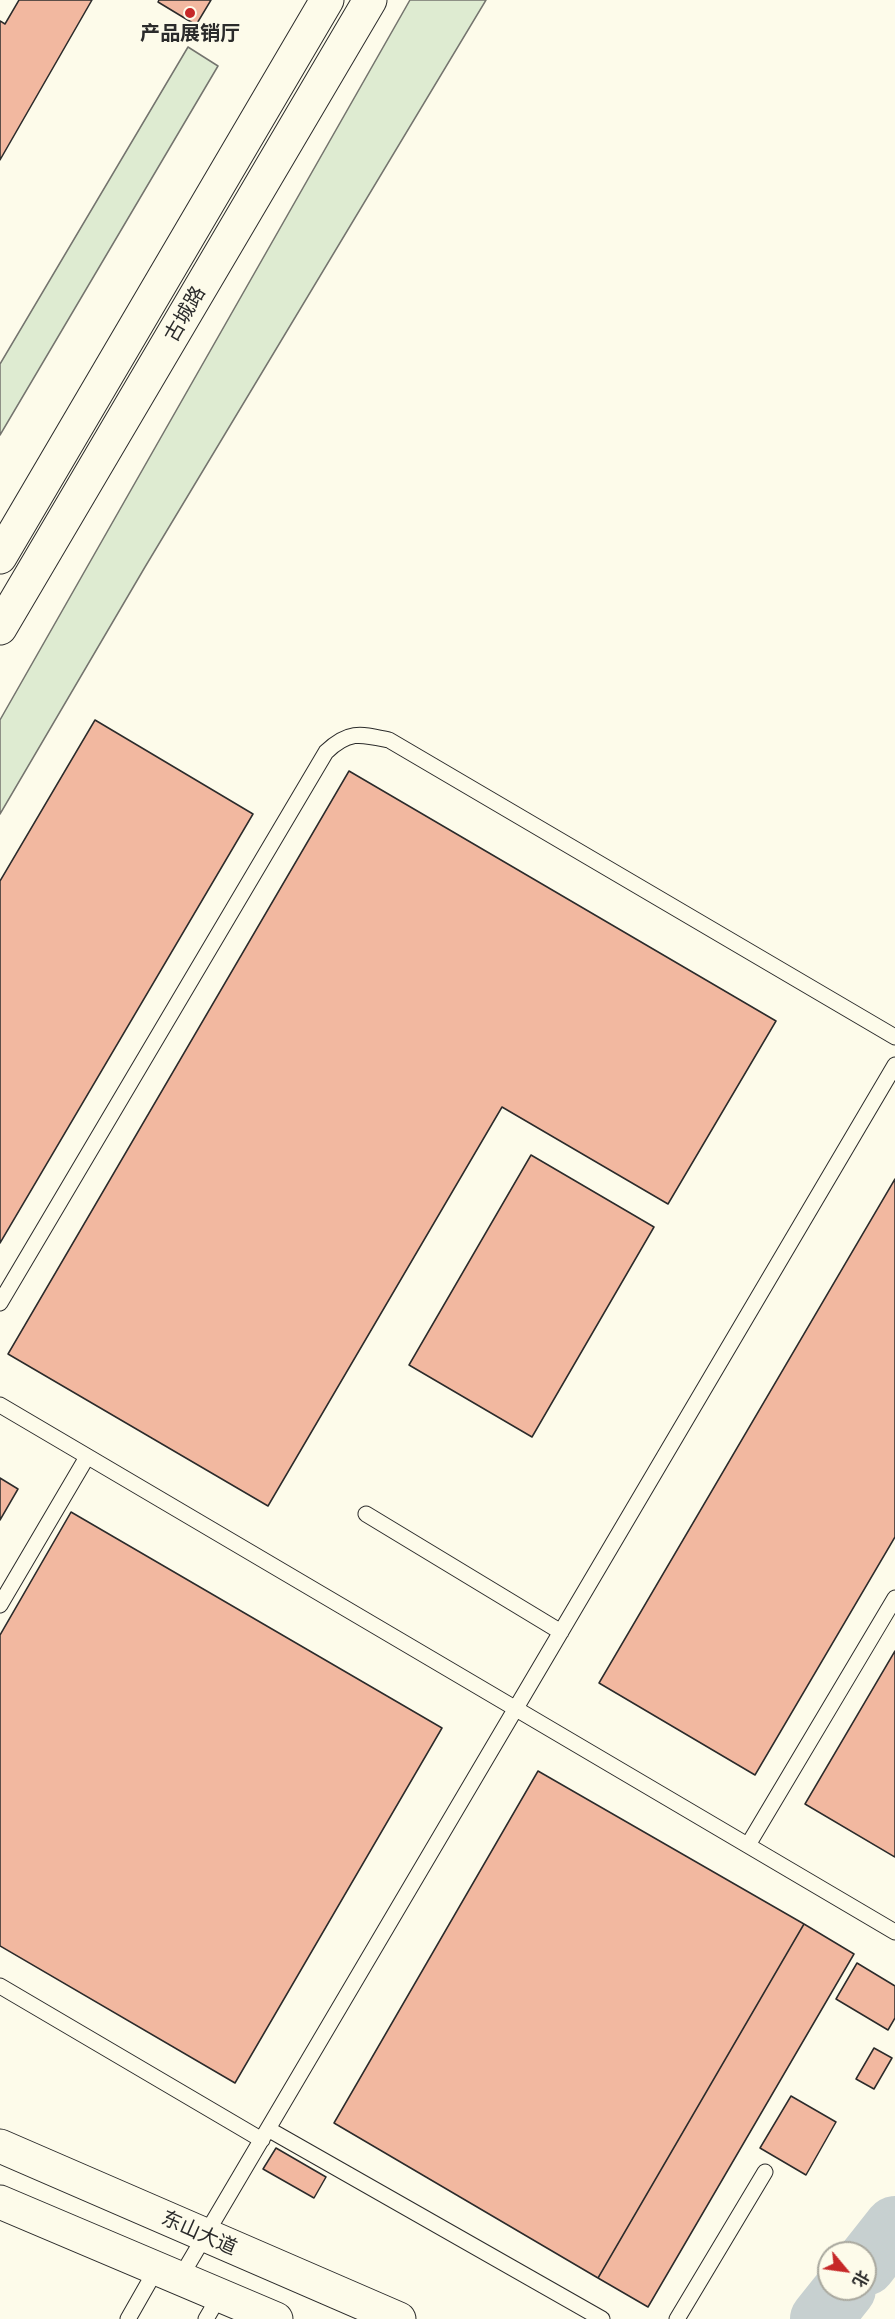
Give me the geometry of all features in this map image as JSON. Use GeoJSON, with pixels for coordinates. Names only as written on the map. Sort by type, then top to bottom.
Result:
{"type":"FeatureCollection","features":[{"type":"Feature","properties":{"kind":"main road","name":"古城路"},"geometry":{"type":"LineString","coordinates":[[0,557],[327,0]]}},
{"type":"Feature","properties":{"kind":"main road","name":"古城路"},"geometry":{"type":"LineString","coordinates":[[0,628],[370,0]]}},
{"type":"Feature","properties":{"kind":"main road","name":"东山大道"},"geometry":{"type":"LineString","coordinates":[[0,2146],[399,2319]]}},
{"type":"Feature","properties":{"kind":"main road"},"geometry":{"type":"LineString","coordinates":[[0,2202],[169,2273],[213,2307],[276,2319]]}},
{"type":"Feature","properties":{"kind":"lane"},"geometry":{"type":"LineString","coordinates":[[0,1303],[326,752],[340,738],[360,734],[389,740],[895,1037]]}},
{"type":"Feature","properties":{"kind":"lane"},"geometry":{"type":"LineString","coordinates":[[129,2319],[205,2236],[895,1065]]}},
{"type":"Feature","properties":{"kind":"lane"},"geometry":{"type":"LineString","coordinates":[[0,1405],[895,1932]]}},
{"type":"Feature","properties":{"kind":"lane"},"geometry":{"type":"LineString","coordinates":[[0,1605],[87,1456]]}},
{"type":"Feature","properties":{"kind":"lane"},"geometry":{"type":"LineString","coordinates":[[366,1514],[561,1632]]}},
{"type":"Feature","properties":{"kind":"lane"},"geometry":{"type":"LineString","coordinates":[[748,1845],[895,1598]]}},
{"type":"Feature","properties":{"kind":"lane"},"geometry":{"type":"LineString","coordinates":[[0,1986],[602,2319]]}},
{"type":"Feature","properties":{"kind":"lane"},"geometry":{"type":"LineString","coordinates":[[677,2319],[765,2172]]}},
{"type":"Feature","properties":{"kind":"green space"},"geometry":{"type":"Polygon","coordinates":[[[410,0],[486,0],[145,567],[0,814],[0,720],[410,0]]]}},
{"type":"Feature","properties":{"kind":"green space"},"geometry":{"type":"Polygon","coordinates":[[[188,47],[218,66],[0,435],[0,364],[188,47]]]}},
{"type":"Feature","properties":{"kind":"building"},"geometry":{"type":"Polygon","coordinates":[[[19,0],[92,0],[0,160],[0,21],[5,24],[19,0]]]}},
{"type":"Feature","properties":{"kind":"building","name":"产品展销厅"},"geometry":{"type":"Polygon","coordinates":[[[159,0],[211,0],[196,25],[158,2],[159,0]]]}},
{"type":"Feature","properties":{"kind":"building"},"geometry":{"type":"Polygon","coordinates":[[[95,720],[253,814],[0,1243],[0,881],[95,720]]]}},
{"type":"Feature","properties":{"kind":"building"},"geometry":{"type":"Polygon","coordinates":[[[349,771],[776,1021],[668,1204],[502,1107],[268,1506],[8,1354],[349,771]]]}},
{"type":"Feature","properties":{"kind":"building"},"geometry":{"type":"Polygon","coordinates":[[[531,1155],[654,1227],[532,1437],[409,1365],[531,1155]]]}},
{"type":"Feature","properties":{"kind":"building"},"geometry":{"type":"Polygon","coordinates":[[[895,1179],[895,1537],[755,1775],[599,1683],[895,1179]]]}},
{"type":"Feature","properties":{"kind":"building"},"geometry":{"type":"Polygon","coordinates":[[[0,1478],[18,1489],[0,1520],[0,1478]]]}},
{"type":"Feature","properties":{"kind":"building"},"geometry":{"type":"Polygon","coordinates":[[[71,1512],[442,1728],[235,2083],[0,1946],[0,1635],[71,1512]]]}},
{"type":"Feature","properties":{"kind":"building"},"geometry":{"type":"Polygon","coordinates":[[[895,1651],[895,1857],[805,1804],[895,1651]]]}},
{"type":"Feature","properties":{"kind":"building"},"geometry":{"type":"Polygon","coordinates":[[[538,1771],[804,1924],[598,2278],[334,2123],[538,1771]]]}},
{"type":"Feature","properties":{"kind":"building"},"geometry":{"type":"Polygon","coordinates":[[[804,1924],[854,1954],[648,2307],[598,2278],[804,1924]]]}},
{"type":"Feature","properties":{"kind":"building"},"geometry":{"type":"Polygon","coordinates":[[[857,1963],[895,1986],[895,2018],[888,2030],[836,1999],[857,1963]]]}},
{"type":"Feature","properties":{"kind":"building"},"geometry":{"type":"Polygon","coordinates":[[[874,2048],[892,2058],[874,2089],[856,2079],[874,2048]]]}},
{"type":"Feature","properties":{"kind":"building"},"geometry":{"type":"Polygon","coordinates":[[[791,2096],[836,2122],[806,2175],[760,2148],[791,2096]]]}},
{"type":"Feature","properties":{"kind":"building"},"geometry":{"type":"Polygon","coordinates":[[[276,2148],[326,2177],[314,2198],[263,2169],[276,2148]]]}},
{"type":"Feature","properties":{"kind":"waterway"},"geometry":{"type":"LineString","coordinates":[[877,2250],[895,2227]]}},
{"type":"Feature","properties":{"kind":"waterway"},"geometry":{"type":"LineString","coordinates":[[821,2319],[835,2301]]}},
{"type":"Feature","properties":{"kind":"place","name":"产品展销厅"},"geometry":{"type":"Point","coordinates":[190,13]}}]}
